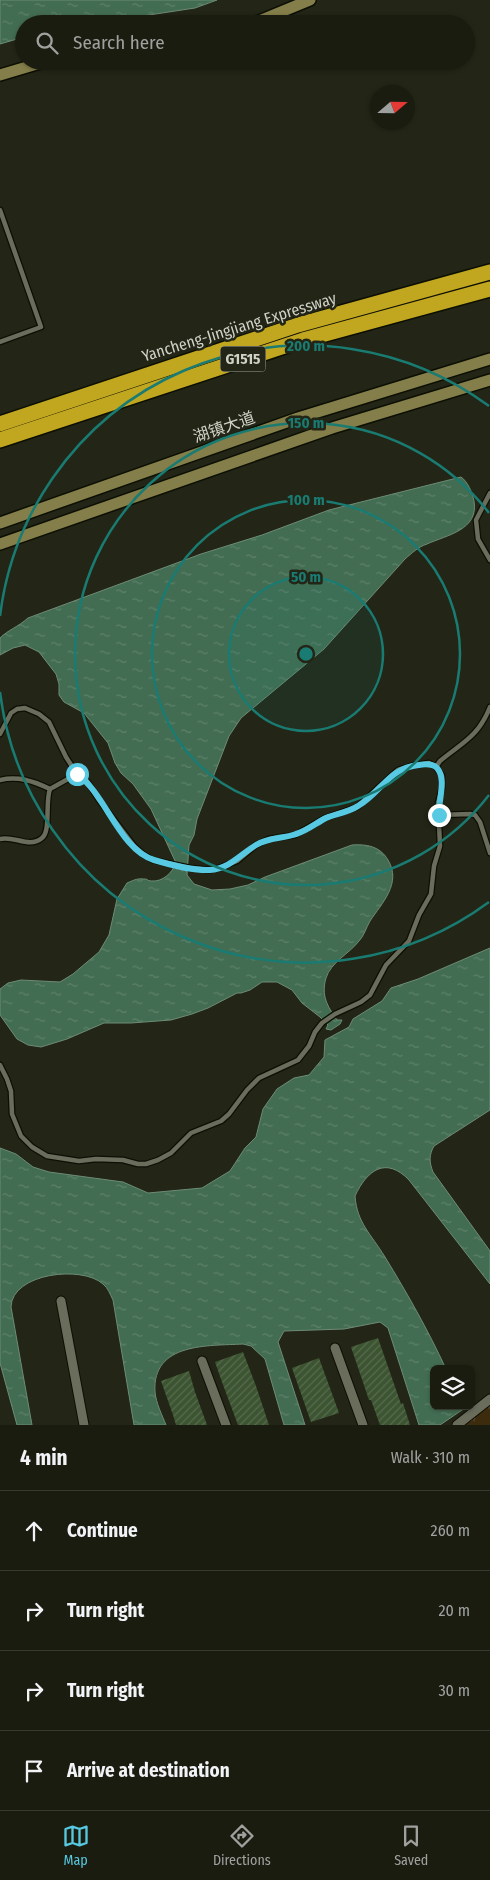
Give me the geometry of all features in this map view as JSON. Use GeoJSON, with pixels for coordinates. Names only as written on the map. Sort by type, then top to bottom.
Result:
{"type":"FeatureCollection","features":[{"type":"Feature","properties":{"kind":"highway","name":"Yancheng-Jingjiang Expressway"},"geometry":{"type":"LineString","coordinates":[[0,424],[298,325],[490,272]]}},
{"type":"Feature","properties":{"kind":"highway","name":"Yancheng-Jingjiang Expressway"},"geometry":{"type":"LineString","coordinates":[[0,440],[303,340],[490,289]]}},
{"type":"Feature","properties":{"kind":"main road"},"geometry":{"type":"LineString","coordinates":[[272,15],[310,0]]}},
{"type":"Feature","properties":{"kind":"main road"},"geometry":{"type":"LineString","coordinates":[[0,76],[19,70]]}},
{"type":"Feature","properties":{"kind":"main road","name":"湖镇大道"},"geometry":{"type":"LineString","coordinates":[[0,523],[298,418],[490,359]]}},
{"type":"Feature","properties":{"kind":"main road"},"geometry":{"type":"LineString","coordinates":[[0,544],[332,428],[490,380]]}},
{"type":"Feature","properties":{"kind":"street"},"geometry":{"type":"LineString","coordinates":[[61,1301],[84,1425]]}},
{"type":"Feature","properties":{"kind":"street"},"geometry":{"type":"LineString","coordinates":[[335,1348],[363,1425]]}},
{"type":"Feature","properties":{"kind":"street"},"geometry":{"type":"LineString","coordinates":[[202,1361],[226,1425]]}},
{"type":"Feature","properties":{"kind":"street"},"geometry":{"type":"LineString","coordinates":[[457,1425],[490,1399]]}},
{"type":"Feature","properties":{"kind":"lane"},"geometry":{"type":"LineString","coordinates":[[0,210],[41,327],[0,342]]}},
{"type":"Feature","properties":{"kind":"lane"},"geometry":{"type":"LineString","coordinates":[[490,493],[476,520],[478,539],[490,560]]}},
{"type":"Feature","properties":{"kind":"lane"},"geometry":{"type":"LineString","coordinates":[[436,766],[476,732],[484,722],[490,706]]}},
{"type":"Feature","properties":{"kind":"lane"},"geometry":{"type":"LineString","coordinates":[[0,734],[11,713],[17,709],[25,708],[39,714],[49,722],[77,774],[88,781],[99,800],[134,846],[153,860],[210,870],[237,861],[256,845],[269,838],[295,835],[325,818],[357,807],[398,770],[410,766],[429,764],[436,766],[442,776],[442,788],[438,803],[440,846],[434,866],[431,894],[419,915],[409,941],[386,965],[370,995],[361,1002],[335,1014],[322,1023],[298,1060],[259,1078],[221,1121],[191,1133],[171,1153],[146,1164],[123,1160],[96,1159],[79,1161],[47,1156],[32,1147],[21,1136],[15,1125],[12,1114],[11,1092],[0,1066]]}},
{"type":"Feature","properties":{"kind":"lane"},"geometry":{"type":"LineString","coordinates":[[0,838],[6,837],[32,843],[40,840],[45,834],[47,827],[48,795],[50,789],[77,774]]}},
{"type":"Feature","properties":{"kind":"lane"},"geometry":{"type":"LineString","coordinates":[[0,780],[21,778],[34,781],[50,789]]}},
{"type":"Feature","properties":{"kind":"lane"},"geometry":{"type":"LineString","coordinates":[[439,815],[475,815],[480,822],[490,853]]}},
{"type":"Feature","properties":{"kind":"green space"},"geometry":{"type":"Polygon","coordinates":[[[490,1398],[490,1425],[458,1425],[490,1398]]]}},
{"type":"Feature","properties":{"kind":"water"},"geometry":{"type":"Polygon","coordinates":[[[0,0],[217,0],[195,8],[149,15],[15,15],[15,40],[0,44],[0,0]]]}},
{"type":"Feature","properties":{"kind":"water"},"geometry":{"type":"Polygon","coordinates":[[[461,477],[466,482],[474,501],[472,519],[460,530],[421,547],[405,559],[324,649],[241,718],[229,736],[189,845],[187,875],[194,884],[212,890],[248,885],[352,845],[372,847],[385,855],[392,868],[393,877],[389,892],[361,939],[332,967],[326,978],[324,990],[326,1000],[337,1020],[342,1020],[340,1024],[331,1030],[326,1029],[328,1025],[302,1003],[292,990],[277,982],[262,982],[250,990],[237,993],[208,1008],[171,1020],[104,1023],[67,1039],[41,1047],[28,1045],[17,1039],[0,1015],[0,989],[8,983],[21,980],[60,982],[73,974],[99,952],[109,935],[117,899],[127,883],[139,879],[159,880],[172,870],[176,863],[151,809],[133,784],[121,773],[115,763],[108,743],[84,713],[64,702],[59,695],[59,684],[56,674],[39,652],[25,645],[13,648],[0,655],[0,638],[28,618],[201,554],[262,535],[329,510],[461,477]]]}},
{"type":"Feature","properties":{"kind":"water"},"geometry":{"type":"Polygon","coordinates":[[[490,948],[490,1110],[434,1146],[430,1159],[433,1172],[490,1251],[490,1284],[409,1180],[401,1173],[393,1169],[378,1169],[365,1179],[355,1196],[362,1221],[409,1298],[444,1365],[430,1365],[430,1410],[462,1410],[440,1425],[419,1425],[388,1328],[380,1322],[344,1329],[284,1331],[278,1342],[305,1425],[284,1425],[265,1359],[251,1346],[243,1344],[199,1347],[173,1355],[163,1364],[157,1376],[155,1392],[159,1409],[166,1425],[134,1425],[113,1300],[109,1291],[103,1284],[93,1278],[65,1274],[35,1280],[23,1286],[14,1295],[11,1307],[32,1425],[17,1425],[0,1363],[0,1148],[16,1154],[33,1167],[49,1172],[123,1182],[148,1193],[202,1188],[230,1171],[245,1148],[256,1137],[263,1109],[277,1089],[294,1078],[309,1075],[324,1057],[325,1040],[349,1027],[353,1019],[382,1001],[391,988],[418,979],[490,948]]]}},
{"type":"Feature","properties":{"kind":"building"},"geometry":{"type":"Polygon","coordinates":[[[378,1338],[410,1425],[380,1425],[371,1400],[369,1400],[351,1347],[378,1338]]]}},
{"type":"Feature","properties":{"kind":"building"},"geometry":{"type":"Polygon","coordinates":[[[243,1352],[269,1425],[238,1425],[222,1382],[215,1362],[243,1352]]]}},
{"type":"Feature","properties":{"kind":"building"},"geometry":{"type":"Polygon","coordinates":[[[319,1358],[339,1413],[311,1422],[292,1368],[319,1358]]]}},
{"type":"Feature","properties":{"kind":"building"},"geometry":{"type":"Polygon","coordinates":[[[189,1371],[207,1425],[176,1425],[161,1381],[189,1371]]]}},
{"type":"Feature","properties":{"kind":"route"},"geometry":{"type":"LineString","coordinates":[[77,774],[88,781],[117,826],[144,855],[153,860],[190,868],[210,870],[219,868],[237,861],[256,845],[269,838],[295,835],[325,818],[357,807],[385,780],[398,770],[410,766],[429,764],[436,766],[442,776],[442,788],[438,803],[439,815]]}}]}
